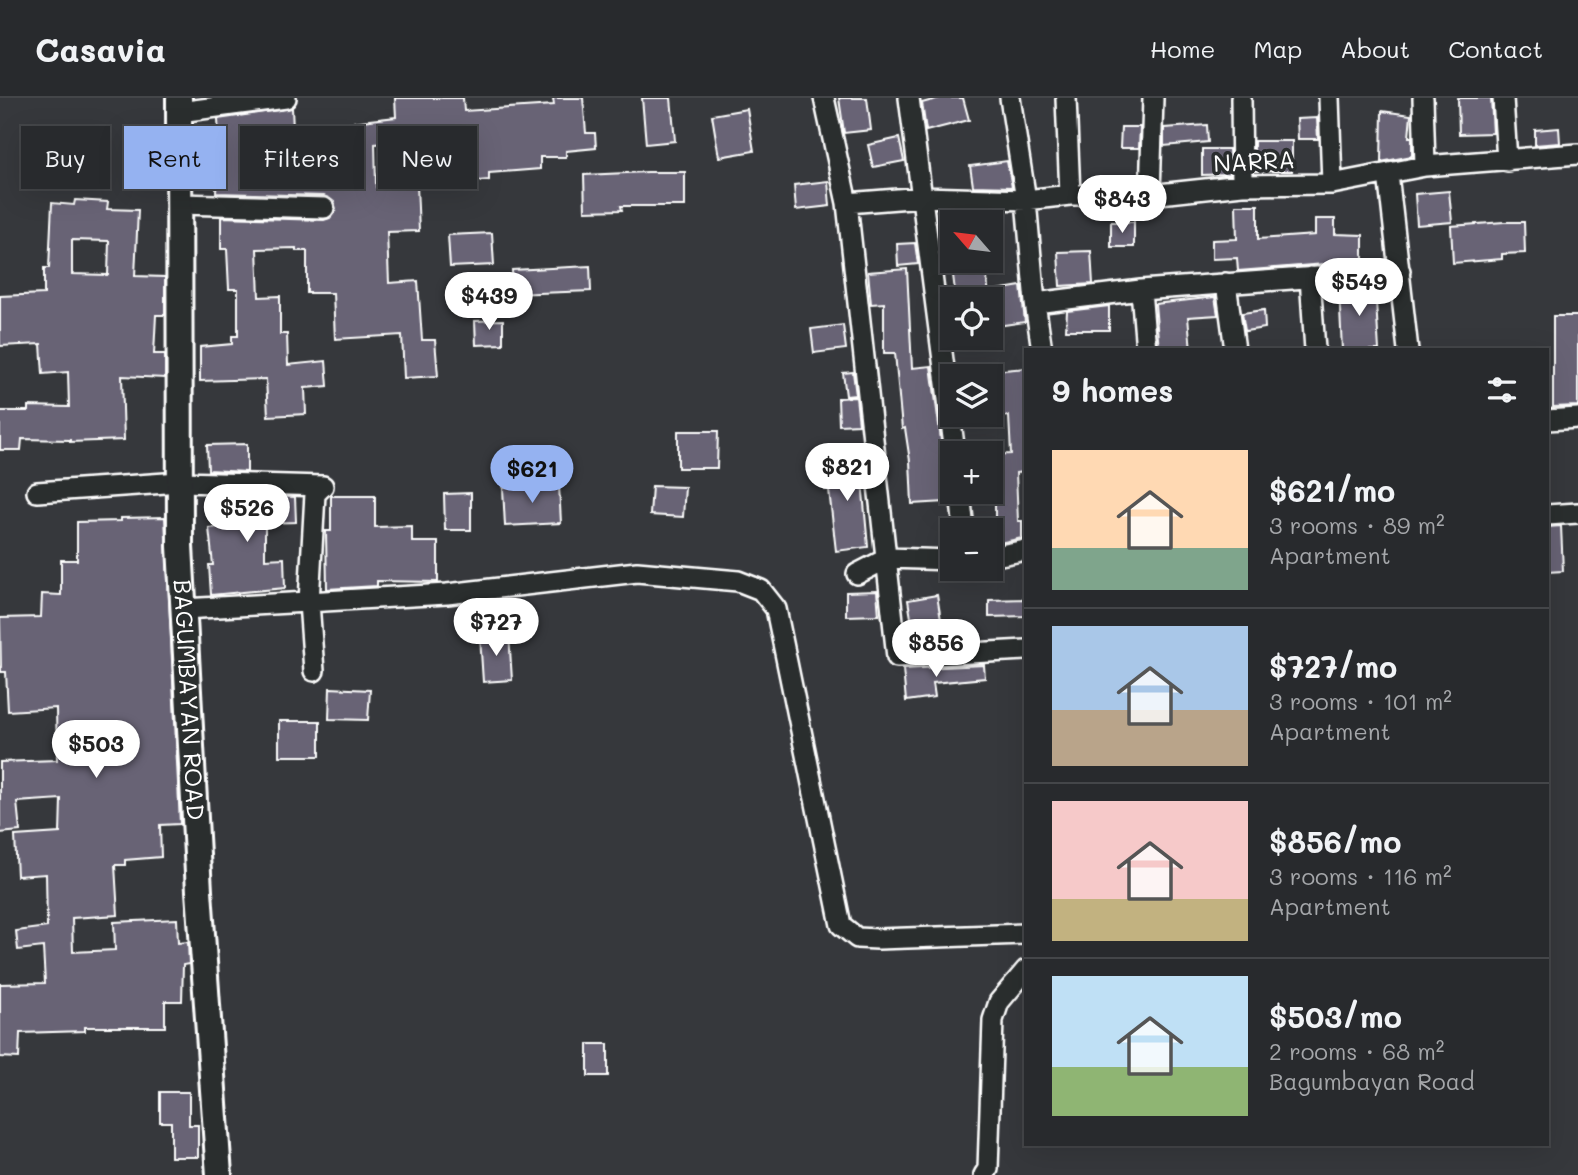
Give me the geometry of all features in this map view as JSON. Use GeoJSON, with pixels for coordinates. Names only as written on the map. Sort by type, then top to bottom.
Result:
{"type":"FeatureCollection","features":[{"type":"Feature","properties":{"kind":"street"},"geometry":{"type":"LineString","coordinates":[[179,105],[286,98]]}},
{"type":"Feature","properties":{"kind":"street"},"geometry":{"type":"LineString","coordinates":[[824,98],[847,204],[897,656],[1024,650]]}},
{"type":"Feature","properties":{"kind":"street"},"geometry":{"type":"LineString","coordinates":[[909,98],[954,441]]}},
{"type":"Feature","properties":{"kind":"street"},"geometry":{"type":"LineString","coordinates":[[1010,98],[1027,200],[1035,303],[1042,348]]}},
{"type":"Feature","properties":{"kind":"street"},"geometry":{"type":"LineString","coordinates":[[1066,98],[1070,195]]}},
{"type":"Feature","properties":{"kind":"street"},"geometry":{"type":"LineString","coordinates":[[1150,195],[1153,98]]}},
{"type":"Feature","properties":{"kind":"street"},"geometry":{"type":"LineString","coordinates":[[1241,98],[1242,185]]}},
{"type":"Feature","properties":{"kind":"street"},"geometry":{"type":"LineString","coordinates":[[1329,98],[1332,184]]}},
{"type":"Feature","properties":{"kind":"street"},"geometry":{"type":"LineString","coordinates":[[1423,98],[1425,166]]}},
{"type":"Feature","properties":{"kind":"street"},"geometry":{"type":"LineString","coordinates":[[1503,98],[1507,161]]}},
{"type":"Feature","properties":{"kind":"street","name":"BAGUMBAYAN ROAD"},"geometry":{"type":"LineString","coordinates":[[179,105],[183,609],[198,878],[219,1175]]}},
{"type":"Feature","properties":{"kind":"street","name":"NARRA"},"geometry":{"type":"LineString","coordinates":[[847,204],[923,197],[1027,200],[1070,195],[1150,195],[1242,185],[1332,184],[1425,166],[1578,154]]}},
{"type":"Feature","properties":{"kind":"street"},"geometry":{"type":"LineString","coordinates":[[1388,174],[1408,348]]}},
{"type":"Feature","properties":{"kind":"street"},"geometry":{"type":"LineString","coordinates":[[179,204],[324,208]]}},
{"type":"Feature","properties":{"kind":"street"},"geometry":{"type":"LineString","coordinates":[[1035,303],[1141,290],[1400,271]]}},
{"type":"Feature","properties":{"kind":"street"},"geometry":{"type":"LineString","coordinates":[[1310,277],[1315,348]]}},
{"type":"Feature","properties":{"kind":"street"},"geometry":{"type":"LineString","coordinates":[[1226,284],[1235,348]]}},
{"type":"Feature","properties":{"kind":"street"},"geometry":{"type":"LineString","coordinates":[[1141,290],[1146,348]]}},
{"type":"Feature","properties":{"kind":"street"},"geometry":{"type":"LineString","coordinates":[[1549,420],[1578,418]]}},
{"type":"Feature","properties":{"kind":"street"},"geometry":{"type":"LineString","coordinates":[[37,492],[180,482],[323,486],[315,495],[309,602],[314,671]]}},
{"type":"Feature","properties":{"kind":"street"},"geometry":{"type":"LineString","coordinates":[[1549,515],[1578,513]]}},
{"type":"Feature","properties":{"kind":"street"},"geometry":{"type":"LineString","coordinates":[[1003,554],[1024,550]]}},
{"type":"Feature","properties":{"kind":"street"},"geometry":{"type":"LineString","coordinates":[[856,574],[888,558],[940,560]]}},
{"type":"Feature","properties":{"kind":"street"},"geometry":{"type":"LineString","coordinates":[[183,609],[447,594],[637,572],[738,581],[761,590],[776,609],[841,926],[857,938],[878,939],[1024,934]]}},
{"type":"Feature","properties":{"kind":"street"},"geometry":{"type":"LineString","coordinates":[[984,1175],[988,1169],[993,1020],[999,1002],[1024,972]]}},
{"type":"Feature","properties":{"kind":"building"},"geometry":{"type":"Polygon","coordinates":[[[395,98],[463,98],[464,111],[554,105],[553,98],[583,98],[586,133],[595,133],[596,148],[566,151],[566,157],[540,157],[540,169],[489,173],[489,180],[477,181],[477,126],[378,126],[378,144],[375,144],[376,187],[417,189],[419,231],[387,232],[389,283],[418,281],[422,340],[435,340],[438,376],[404,378],[402,335],[335,339],[333,293],[307,293],[307,251],[296,251],[296,248],[257,249],[259,297],[280,296],[280,334],[287,334],[288,365],[326,361],[328,386],[305,388],[306,414],[268,416],[266,379],[200,381],[200,347],[232,344],[232,336],[238,336],[238,289],[229,289],[227,249],[221,249],[221,217],[324,220],[330,218],[336,209],[334,202],[324,196],[216,193],[216,189],[226,189],[226,126],[218,126],[218,119],[292,108],[293,126],[240,126],[240,189],[364,189],[364,126],[344,126],[344,123],[396,117],[395,98]]]}},
{"type":"Feature","properties":{"kind":"building"},"geometry":{"type":"Polygon","coordinates":[[[642,98],[671,98],[675,141],[646,144],[642,98]]]}},
{"type":"Feature","properties":{"kind":"building"},"geometry":{"type":"Polygon","coordinates":[[[839,98],[867,98],[871,130],[844,133],[839,98]]]}},
{"type":"Feature","properties":{"kind":"building"},"geometry":{"type":"Polygon","coordinates":[[[940,98],[963,98],[969,120],[926,131],[922,103],[940,98]]]}},
{"type":"Feature","properties":{"kind":"building"},"geometry":{"type":"Polygon","coordinates":[[[1458,98],[1491,98],[1493,133],[1459,134],[1458,98]]]}},
{"type":"Feature","properties":{"kind":"building"},"geometry":{"type":"Polygon","coordinates":[[[747,109],[754,151],[719,157],[712,115],[747,109]]]}},
{"type":"Feature","properties":{"kind":"building"},"geometry":{"type":"Polygon","coordinates":[[[1382,111],[1411,115],[1409,137],[1412,137],[1412,156],[1381,162],[1382,111]]]}},
{"type":"Feature","properties":{"kind":"building"},"geometry":{"type":"Polygon","coordinates":[[[1317,118],[1318,139],[1298,139],[1297,119],[1317,118]]]}},
{"type":"Feature","properties":{"kind":"building"},"geometry":{"type":"Polygon","coordinates":[[[1207,125],[1208,142],[1164,146],[1164,128],[1207,125]]]}},
{"type":"Feature","properties":{"kind":"building"},"geometry":{"type":"Polygon","coordinates":[[[1121,127],[1140,127],[1139,148],[1120,148],[1121,127]]]}},
{"type":"Feature","properties":{"kind":"building"},"geometry":{"type":"Polygon","coordinates":[[[1559,128],[1560,143],[1535,145],[1535,130],[1559,128]]]}},
{"type":"Feature","properties":{"kind":"building"},"geometry":{"type":"Polygon","coordinates":[[[899,138],[904,161],[873,167],[868,145],[899,138]]]}},
{"type":"Feature","properties":{"kind":"building"},"geometry":{"type":"Polygon","coordinates":[[[1254,141],[1292,141],[1292,171],[1254,171],[1254,141]]]}},
{"type":"Feature","properties":{"kind":"building"},"geometry":{"type":"Polygon","coordinates":[[[1202,149],[1229,149],[1230,174],[1202,175],[1202,149]]]}},
{"type":"Feature","properties":{"kind":"building"},"geometry":{"type":"Polygon","coordinates":[[[1007,161],[1012,187],[973,186],[970,166],[1007,161]]]}},
{"type":"Feature","properties":{"kind":"building"},"geometry":{"type":"Polygon","coordinates":[[[685,172],[685,206],[621,206],[622,210],[585,211],[584,175],[685,172]]]}},
{"type":"Feature","properties":{"kind":"building"},"geometry":{"type":"Polygon","coordinates":[[[828,181],[830,206],[796,210],[794,185],[828,181]]]}},
{"type":"Feature","properties":{"kind":"building"},"geometry":{"type":"Polygon","coordinates":[[[1449,191],[1452,222],[1417,225],[1415,194],[1449,191]]]}},
{"type":"Feature","properties":{"kind":"building"},"geometry":{"type":"Polygon","coordinates":[[[75,200],[108,202],[107,209],[138,210],[135,276],[165,277],[165,315],[156,315],[154,354],[165,354],[165,378],[122,376],[124,440],[70,442],[22,439],[21,450],[0,450],[0,411],[28,411],[28,406],[69,407],[68,372],[43,374],[41,344],[0,346],[0,296],[44,294],[44,268],[49,268],[52,203],[74,205],[75,200]],[[72,240],[72,274],[108,275],[109,241],[72,240]]]}},
{"type":"Feature","properties":{"kind":"building"},"geometry":{"type":"Polygon","coordinates":[[[1236,205],[1258,205],[1258,239],[1315,235],[1315,219],[1335,219],[1335,234],[1363,235],[1363,261],[1238,271],[1237,258],[1212,259],[1212,240],[1237,239],[1236,205]]]}},
{"type":"Feature","properties":{"kind":"building"},"geometry":{"type":"Polygon","coordinates":[[[1111,222],[1134,222],[1134,247],[1111,247],[1111,222]]]}},
{"type":"Feature","properties":{"kind":"building"},"geometry":{"type":"Polygon","coordinates":[[[1524,222],[1525,253],[1502,254],[1502,259],[1453,263],[1451,226],[1524,222]]]}},
{"type":"Feature","properties":{"kind":"building"},"geometry":{"type":"Polygon","coordinates":[[[492,233],[494,265],[450,267],[448,235],[492,233]]]}},
{"type":"Feature","properties":{"kind":"building"},"geometry":{"type":"Polygon","coordinates":[[[915,243],[918,264],[898,266],[897,244],[915,243]]]}},
{"type":"Feature","properties":{"kind":"building"},"geometry":{"type":"Polygon","coordinates":[[[1091,251],[1093,284],[1060,286],[1058,252],[1091,251]]]}},
{"type":"Feature","properties":{"kind":"building"},"geometry":{"type":"Polygon","coordinates":[[[590,266],[591,291],[513,294],[512,270],[590,266]]]}},
{"type":"Feature","properties":{"kind":"building"},"geometry":{"type":"Polygon","coordinates":[[[907,269],[912,368],[931,366],[941,441],[940,502],[912,504],[910,461],[905,428],[902,429],[895,353],[884,353],[884,303],[871,304],[868,272],[907,269]]]}},
{"type":"Feature","properties":{"kind":"building"},"geometry":{"type":"Polygon","coordinates":[[[986,273],[988,287],[954,287],[953,275],[986,273]]]}},
{"type":"Feature","properties":{"kind":"building"},"geometry":{"type":"Polygon","coordinates":[[[1375,285],[1379,348],[1342,348],[1339,288],[1375,285]]]}},
{"type":"Feature","properties":{"kind":"building"},"geometry":{"type":"Polygon","coordinates":[[[1021,286],[1025,322],[1003,325],[1003,289],[1021,286]]]}},
{"type":"Feature","properties":{"kind":"building"},"geometry":{"type":"Polygon","coordinates":[[[1215,297],[1218,315],[1188,317],[1191,348],[1159,348],[1155,304],[1215,297]]]}},
{"type":"Feature","properties":{"kind":"building"},"geometry":{"type":"Polygon","coordinates":[[[1109,306],[1109,330],[1066,330],[1067,311],[1109,306]]]}},
{"type":"Feature","properties":{"kind":"building"},"geometry":{"type":"Polygon","coordinates":[[[1264,310],[1265,328],[1245,331],[1242,313],[1264,310]]]}},
{"type":"Feature","properties":{"kind":"building"},"geometry":{"type":"Polygon","coordinates":[[[1553,316],[1578,316],[1578,406],[1553,407],[1553,316]]]}},
{"type":"Feature","properties":{"kind":"building"},"geometry":{"type":"Polygon","coordinates":[[[503,320],[503,344],[476,345],[475,321],[503,320]]]}},
{"type":"Feature","properties":{"kind":"building"},"geometry":{"type":"Polygon","coordinates":[[[843,325],[846,349],[814,353],[811,329],[843,325]]]}},
{"type":"Feature","properties":{"kind":"building"},"geometry":{"type":"Polygon","coordinates":[[[1024,368],[1024,472],[1016,473],[1018,521],[1022,521],[1022,538],[1003,542],[1003,518],[995,518],[995,504],[1003,504],[1003,454],[1011,454],[1009,416],[1003,416],[1003,370],[1024,368]]]}},
{"type":"Feature","properties":{"kind":"building"},"geometry":{"type":"Polygon","coordinates":[[[853,372],[856,395],[846,396],[843,373],[853,372]]]}},
{"type":"Feature","properties":{"kind":"building"},"geometry":{"type":"Polygon","coordinates":[[[856,397],[859,424],[839,425],[838,398],[856,397]]]}},
{"type":"Feature","properties":{"kind":"building"},"geometry":{"type":"Polygon","coordinates":[[[678,431],[718,431],[717,468],[678,468],[678,431]]]}},
{"type":"Feature","properties":{"kind":"building"},"geometry":{"type":"Polygon","coordinates":[[[247,444],[247,472],[208,470],[207,445],[247,444]]]}},
{"type":"Feature","properties":{"kind":"building"},"geometry":{"type":"Polygon","coordinates":[[[860,459],[868,547],[836,551],[829,490],[825,490],[822,463],[860,459]]]}},
{"type":"Feature","properties":{"kind":"building"},"geometry":{"type":"Polygon","coordinates":[[[559,485],[561,523],[505,526],[503,488],[559,485]]]}},
{"type":"Feature","properties":{"kind":"building"},"geometry":{"type":"Polygon","coordinates":[[[652,486],[685,487],[683,517],[650,515],[652,486]]]}},
{"type":"Feature","properties":{"kind":"building"},"geometry":{"type":"Polygon","coordinates":[[[471,493],[471,530],[445,530],[444,494],[471,493]]]}},
{"type":"Feature","properties":{"kind":"building"},"geometry":{"type":"Polygon","coordinates":[[[219,495],[295,497],[296,522],[265,523],[265,559],[284,558],[285,588],[211,595],[209,565],[213,565],[209,528],[219,527],[219,495]]]}},
{"type":"Feature","properties":{"kind":"building"},"geometry":{"type":"Polygon","coordinates":[[[331,496],[375,496],[375,527],[412,526],[412,542],[438,542],[438,582],[377,581],[377,586],[327,589],[326,531],[331,531],[331,496]]]}},
{"type":"Feature","properties":{"kind":"building"},"geometry":{"type":"Polygon","coordinates":[[[165,517],[180,824],[160,825],[161,857],[125,860],[125,865],[115,865],[118,915],[72,918],[73,952],[115,950],[114,922],[177,919],[178,943],[188,942],[189,964],[183,965],[182,1001],[165,1001],[165,1027],[85,1027],[85,1031],[20,1033],[19,1058],[0,1057],[0,984],[45,983],[43,947],[18,950],[16,931],[47,927],[46,874],[17,876],[15,836],[60,833],[61,799],[17,802],[20,831],[0,833],[0,762],[57,760],[56,708],[8,711],[6,672],[1,672],[0,618],[41,617],[42,594],[61,595],[61,560],[77,560],[77,522],[165,517]]]}},
{"type":"Feature","properties":{"kind":"building"},"geometry":{"type":"Polygon","coordinates":[[[1561,526],[1563,571],[1549,572],[1549,527],[1561,526]]]}},
{"type":"Feature","properties":{"kind":"building"},"geometry":{"type":"Polygon","coordinates":[[[877,591],[879,615],[846,616],[846,592],[877,591]]]}},
{"type":"Feature","properties":{"kind":"building"},"geometry":{"type":"Polygon","coordinates":[[[937,595],[941,620],[937,621],[940,642],[908,644],[906,631],[913,630],[908,600],[937,595]]]}},
{"type":"Feature","properties":{"kind":"building"},"geometry":{"type":"Polygon","coordinates":[[[1024,599],[1024,616],[989,617],[989,600],[1024,599]]]}},
{"type":"Feature","properties":{"kind":"building"},"geometry":{"type":"Polygon","coordinates":[[[509,634],[512,680],[483,682],[480,636],[509,634]]]}},
{"type":"Feature","properties":{"kind":"building"},"geometry":{"type":"Polygon","coordinates":[[[984,665],[985,678],[933,683],[935,697],[906,701],[903,669],[984,665]]]}},
{"type":"Feature","properties":{"kind":"building"},"geometry":{"type":"Polygon","coordinates":[[[330,688],[370,690],[368,720],[329,719],[330,688]]]}},
{"type":"Feature","properties":{"kind":"building"},"geometry":{"type":"Polygon","coordinates":[[[279,721],[320,721],[320,756],[279,756],[279,721]]]}},
{"type":"Feature","properties":{"kind":"building"},"geometry":{"type":"Polygon","coordinates":[[[588,1044],[608,1044],[608,1076],[588,1076],[588,1044]]]}},
{"type":"Feature","properties":{"kind":"building"},"geometry":{"type":"Polygon","coordinates":[[[160,1092],[189,1092],[189,1125],[198,1125],[198,1157],[171,1157],[171,1122],[160,1122],[160,1092]]]}}]}
